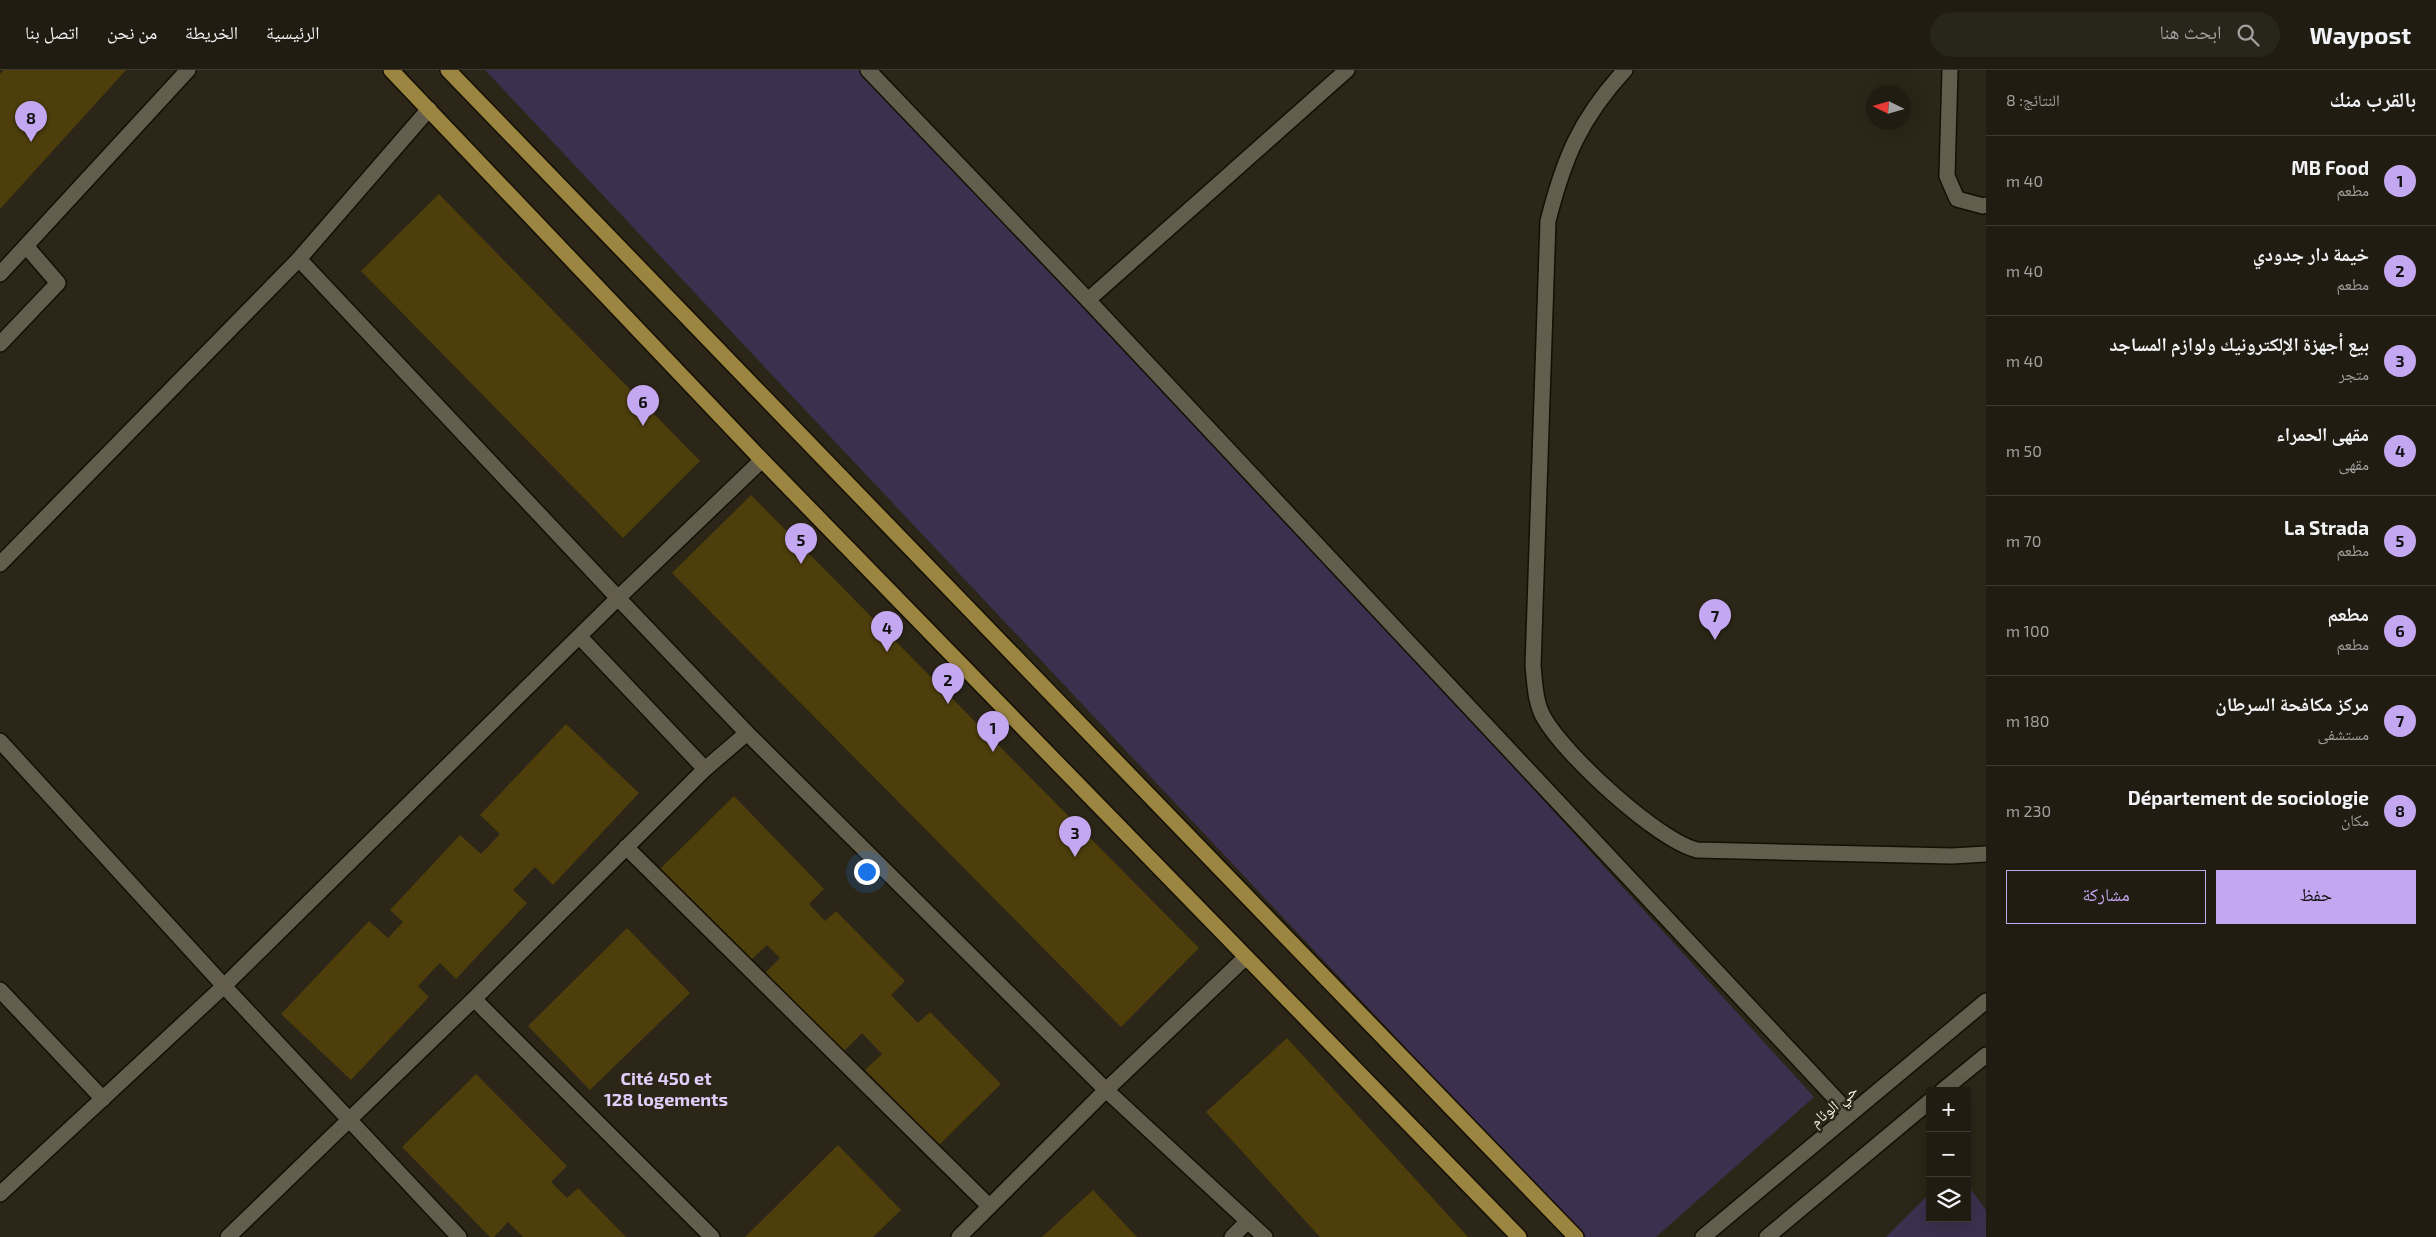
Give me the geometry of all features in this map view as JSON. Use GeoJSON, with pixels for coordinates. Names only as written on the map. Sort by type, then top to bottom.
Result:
{"type":"FeatureCollection","features":[{"type":"Feature","properties":{"kind":"main road"},"geometry":{"type":"LineString","coordinates":[[391,70],[762,460],[1519,1237]]}},
{"type":"Feature","properties":{"kind":"main road"},"geometry":{"type":"LineString","coordinates":[[448,70],[1576,1237]]}},
{"type":"Feature","properties":{"kind":"street"},"geometry":{"type":"LineString","coordinates":[[0,274],[188,70]]}},
{"type":"Feature","properties":{"kind":"street"},"geometry":{"type":"LineString","coordinates":[[868,70],[1088,300],[1849,1114]]}},
{"type":"Feature","properties":{"kind":"street"},"geometry":{"type":"LineString","coordinates":[[1088,300],[1347,70]]}},
{"type":"Feature","properties":{"kind":"street"},"geometry":{"type":"LineString","coordinates":[[1625,70],[1601,96],[1577,135],[1560,176],[1548,221],[1534,666],[1536,695],[1544,718],[1561,740],[1608,788],[1651,825],[1686,847],[1697,850],[1952,856],[1986,854]]}},
{"type":"Feature","properties":{"kind":"street"},"geometry":{"type":"LineString","coordinates":[[1950,70],[1947,176],[1957,199],[1983,206],[1986,205]]}},
{"type":"Feature","properties":{"kind":"street"},"geometry":{"type":"LineString","coordinates":[[0,564],[299,259],[429,109]]}},
{"type":"Feature","properties":{"kind":"street"},"geometry":{"type":"LineString","coordinates":[[0,344],[58,283],[26,246]]}},
{"type":"Feature","properties":{"kind":"street"},"geometry":{"type":"LineString","coordinates":[[299,259],[747,733],[1106,1090],[1266,1237]]}},
{"type":"Feature","properties":{"kind":"street"},"geometry":{"type":"LineString","coordinates":[[0,1194],[224,986],[618,598],[762,460]]}},
{"type":"Feature","properties":{"kind":"street"},"geometry":{"type":"LineString","coordinates":[[580,637],[705,769]]}},
{"type":"Feature","properties":{"kind":"street"},"geometry":{"type":"LineString","coordinates":[[228,1237],[474,999],[705,769],[747,733]]}},
{"type":"Feature","properties":{"kind":"street"},"geometry":{"type":"LineString","coordinates":[[0,741],[224,986],[460,1237]]}},
{"type":"Feature","properties":{"kind":"street"},"geometry":{"type":"LineString","coordinates":[[626,847],[989,1206]]}},
{"type":"Feature","properties":{"kind":"street"},"geometry":{"type":"LineString","coordinates":[[959,1237],[1106,1090],[1246,957]]}},
{"type":"Feature","properties":{"kind":"street"},"geometry":{"type":"LineString","coordinates":[[0,990],[103,1099]]}},
{"type":"Feature","properties":{"kind":"street"},"geometry":{"type":"LineString","coordinates":[[474,999],[712,1237]]}},
{"type":"Feature","properties":{"kind":"street","name":"حي الوئام"},"geometry":{"type":"LineString","coordinates":[[1703,1237],[1986,1001]]}},
{"type":"Feature","properties":{"kind":"street"},"geometry":{"type":"LineString","coordinates":[[1947,1087],[1986,1055]]}},
{"type":"Feature","properties":{"kind":"street"},"geometry":{"type":"LineString","coordinates":[[1766,1237],[1926,1104]]}},
{"type":"Feature","properties":{"kind":"street"},"geometry":{"type":"LineString","coordinates":[[1232,1237],[1248,1221]]}},
{"type":"Feature","properties":{"kind":"shaded area"},"geometry":{"type":"Polygon","coordinates":[[[485,70],[878,70],[1814,1097],[1656,1237],[1584,1237],[485,70]]]}},
{"type":"Feature","properties":{"kind":"shaded area"},"geometry":{"type":"Polygon","coordinates":[[[1971,1190],[1986,1210],[1986,1237],[1886,1237],[1926,1197],[1926,1222],[1971,1222],[1971,1190]]]}},
{"type":"Feature","properties":{"kind":"building"},"geometry":{"type":"Polygon","coordinates":[[[4,70],[126,70],[0,209],[0,74],[4,70]]]}},
{"type":"Feature","properties":{"kind":"building"},"geometry":{"type":"Polygon","coordinates":[[[439,194],[700,461],[623,538],[361,271],[439,194]]]}},
{"type":"Feature","properties":{"kind":"building"},"geometry":{"type":"Polygon","coordinates":[[[751,495],[1199,948],[1121,1027],[672,573],[751,495]]]}},
{"type":"Feature","properties":{"kind":"building"},"geometry":{"type":"Polygon","coordinates":[[[566,724],[639,793],[553,885],[535,867],[513,890],[527,903],[456,979],[440,963],[418,986],[429,997],[351,1080],[281,1014],[369,921],[388,938],[403,922],[390,910],[460,835],[481,854],[500,834],[480,815],[566,724]]]}},
{"type":"Feature","properties":{"kind":"building"},"geometry":{"type":"Polygon","coordinates":[[[734,796],[824,889],[809,904],[825,921],[836,911],[905,981],[891,995],[918,1023],[930,1012],[1001,1084],[939,1145],[865,1070],[882,1054],[862,1033],[843,1052],[765,973],[780,958],[767,945],[750,961],[660,869],[734,796]]]}},
{"type":"Feature","properties":{"kind":"building"},"geometry":{"type":"Polygon","coordinates":[[[627,928],[690,993],[590,1090],[528,1026],[627,928]]]}},
{"type":"Feature","properties":{"kind":"building"},"geometry":{"type":"Polygon","coordinates":[[[1287,1038],[1468,1237],[1320,1237],[1206,1112],[1287,1038]]]}},
{"type":"Feature","properties":{"kind":"building"},"geometry":{"type":"Polygon","coordinates":[[[476,1074],[567,1166],[551,1182],[567,1198],[578,1188],[626,1237],[523,1237],[508,1222],[494,1237],[490,1237],[402,1147],[476,1074]]]}},
{"type":"Feature","properties":{"kind":"building"},"geometry":{"type":"Polygon","coordinates":[[[838,1145],[901,1210],[873,1237],[745,1237],[838,1145]]]}},
{"type":"Feature","properties":{"kind":"building"},"geometry":{"type":"Polygon","coordinates":[[[1093,1190],[1137,1237],[1042,1237],[1093,1190]]]}},
{"type":"Feature","properties":{"kind":"place","name":"Département de sociologie"},"geometry":{"type":"Point","coordinates":[31,142]}},
{"type":"Feature","properties":{"kind":"place","name":"مطعم"},"geometry":{"type":"Point","coordinates":[643,426]}},
{"type":"Feature","properties":{"kind":"place","name":"La Strada"},"geometry":{"type":"Point","coordinates":[801,564]}},
{"type":"Feature","properties":{"kind":"place","name":"مركز مكافحة السرطان"},"geometry":{"type":"Point","coordinates":[1715,640]}},
{"type":"Feature","properties":{"kind":"place","name":"مقهى الحمراء"},"geometry":{"type":"Point","coordinates":[887,652]}},
{"type":"Feature","properties":{"kind":"place","name":"خيمة دار جدودي"},"geometry":{"type":"Point","coordinates":[948,704]}},
{"type":"Feature","properties":{"kind":"place","name":"MB Food"},"geometry":{"type":"Point","coordinates":[993,752]}},
{"type":"Feature","properties":{"kind":"place","name":"بيع أجهزة الإلكترونيك ولوازم المساجد"},"geometry":{"type":"Point","coordinates":[1075,857]}},
{"type":"Feature","properties":{"kind":"district","name":"Cité 450 et 128 logements"},"geometry":{"type":"Point","coordinates":[666,1088]}}]}
